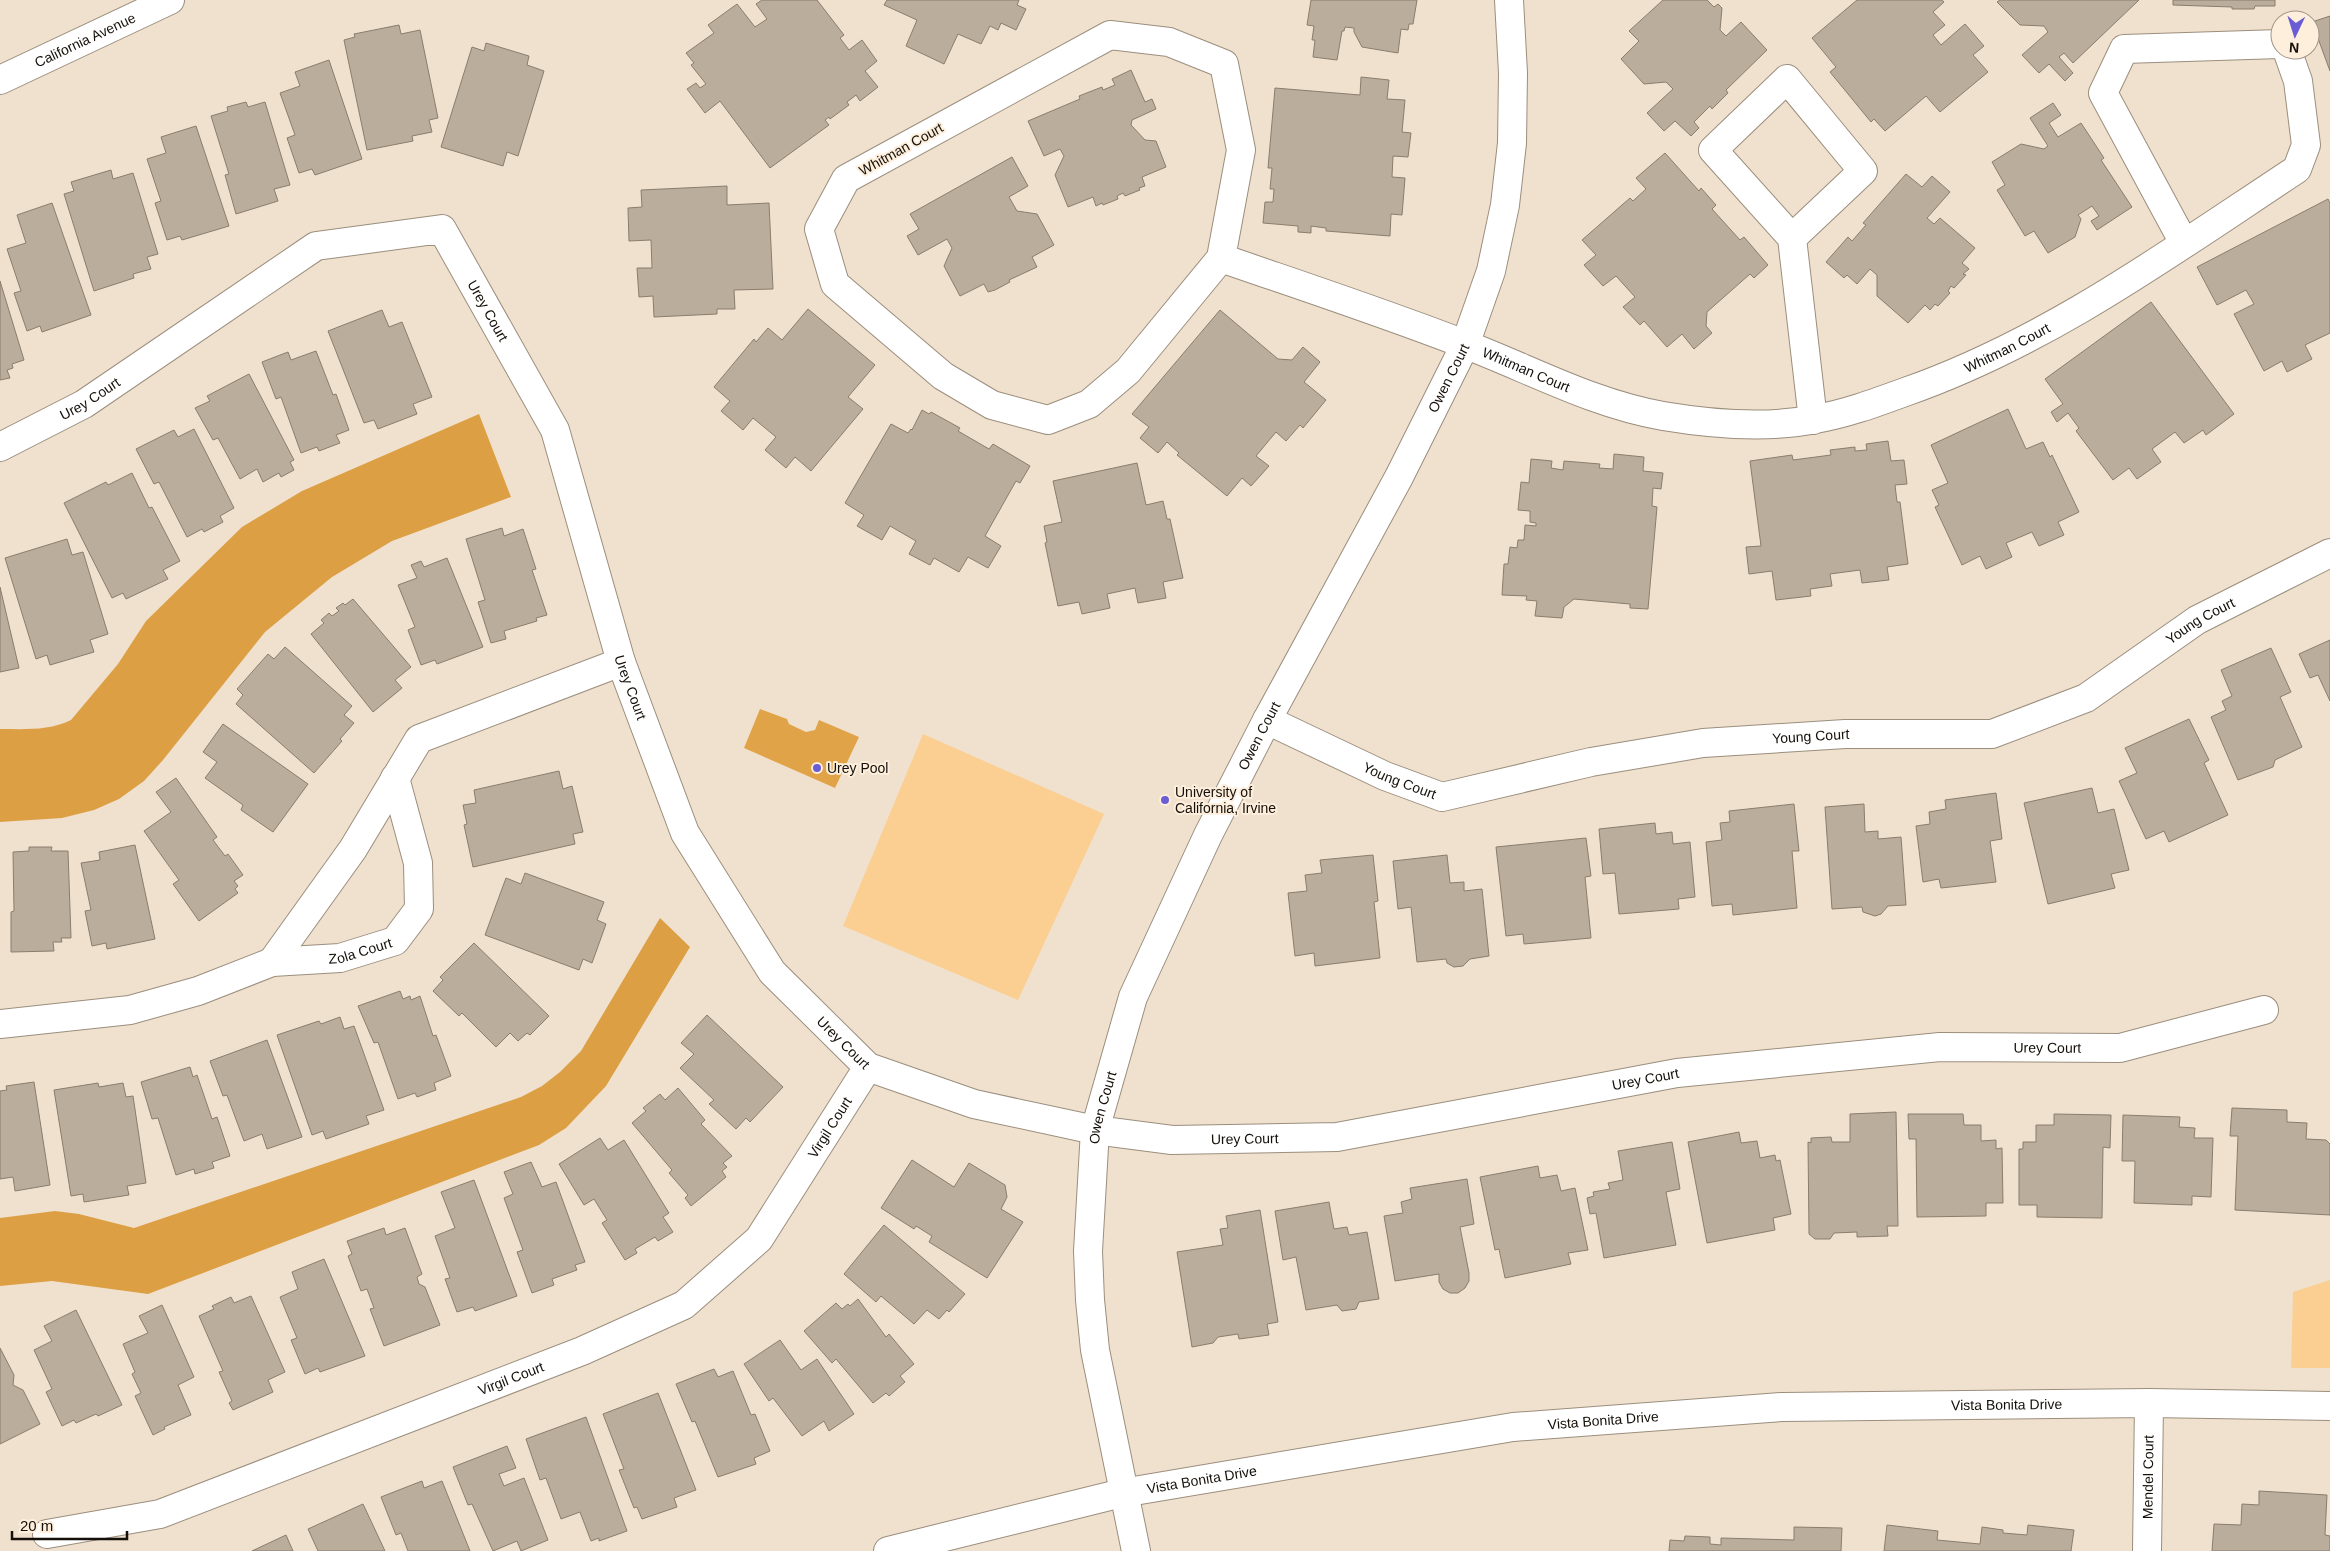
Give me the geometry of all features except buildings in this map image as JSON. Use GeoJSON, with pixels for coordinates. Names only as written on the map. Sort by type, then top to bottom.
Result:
{"type":"FeatureCollection","features":[{"type":"Feature","properties":{"kind":"street","name":"California Avenue"},"geometry":{"type":"LineString","coordinates":[[0,80],[170,0]]}},
{"type":"Feature","properties":{"kind":"street","name":"Owen Court"},"geometry":{"type":"LineString","coordinates":[[1136,1551],[1122,1493],[1095,1350],[1090,1300],[1088,1251],[1095,1130],[1133,997],[1208,835],[1267,720],[1394,485],[1466,345],[1491,271],[1506,196],[1512,126],[1513,73],[1509,0]]}},
{"type":"Feature","properties":{"kind":"street","name":"Whitman Court"},"geometry":{"type":"LineString","coordinates":[[1110,35],[1169,42],[1224,64],[1241,150],[1220,258],[1128,371],[1089,404],[1048,420],[992,405],[943,376],[835,284],[819,230],[846,179],[1110,35]]}},
{"type":"Feature","properties":{"kind":"street"},"geometry":{"type":"LineString","coordinates":[[2184,243],[2103,93],[2124,49],[2270,44]]}},
{"type":"Feature","properties":{"kind":"street","name":"Whitman Court"},"geometry":{"type":"LineString","coordinates":[[1220,258],[1466,345],[1576,392],[1660,416],[1739,425],[1813,420],[1868,405],[1938,380],[2020,344],[2114,289],[2297,169],[2306,145],[2298,81],[2291,60]]}},
{"type":"Feature","properties":{"kind":"street"},"geometry":{"type":"LineString","coordinates":[[1792,238],[1863,172],[1787,79],[1713,150],[1792,238],[1813,420]]}},
{"type":"Feature","properties":{"kind":"street","name":"Urey Court"},"geometry":{"type":"LineString","coordinates":[[0,447],[84,404],[316,246],[442,228],[555,430],[621,662],[685,833],[772,972],[868,1066],[974,1104],[1095,1130],[1172,1140],[1337,1137],[1677,1073],[1940,1047],[2120,1048],[2264,1010]]}},
{"type":"Feature","properties":{"kind":"street","name":"Young Court"},"geometry":{"type":"LineString","coordinates":[[1267,720],[1385,776],[1442,797],[1591,762],[1703,743],[1845,734],[1992,734],[2086,698],[2197,620],[2330,553]]}},
{"type":"Feature","properties":{"kind":"street"},"geometry":{"type":"LineString","coordinates":[[272,962],[353,849],[419,739],[621,662]]}},
{"type":"Feature","properties":{"kind":"street","name":"Zola Court"},"geometry":{"type":"LineString","coordinates":[[0,1024],[130,1010],[198,991],[272,962],[340,958],[395,941],[419,909],[418,863],[395,778]]}},
{"type":"Feature","properties":{"kind":"street","name":"Virgil Court"},"geometry":{"type":"LineString","coordinates":[[47,1534],[160,1514],[582,1351],[684,1305],[759,1239],[868,1066]]}},
{"type":"Feature","properties":{"kind":"street","name":"Vista Bonita Drive"},"geometry":{"type":"LineString","coordinates":[[888,1551],[1122,1493],[1513,1427],[1782,1407],[2149,1404],[2330,1406]]}},
{"type":"Feature","properties":{"kind":"street","name":"Mendel Court"},"geometry":{"type":"LineString","coordinates":[[2147,1551],[2149,1404]]}},
{"type":"Feature","properties":{"kind":"shaded area"},"geometry":{"type":"Polygon","coordinates":[[[479,414],[511,497],[392,541],[332,577],[265,632],[163,760],[144,781],[119,799],[94,810],[62,818],[0,822],[0,729],[45,728],[71,720],[118,664],[146,621],[242,527],[302,491],[479,414]]]}},
{"type":"Feature","properties":{"kind":"shaded area","name":"Urey Pool"},"geometry":{"type":"Polygon","coordinates":[[[760,709],[787,719],[789,724],[806,732],[815,730],[819,720],[859,737],[835,788],[744,748],[760,709]]]}},
{"type":"Feature","properties":{"kind":"shaded area"},"geometry":{"type":"Polygon","coordinates":[[[923,734],[1104,814],[1018,1000],[843,926],[923,734]]]}},
{"type":"Feature","properties":{"kind":"shaded area"},"geometry":{"type":"Polygon","coordinates":[[[660,918],[690,947],[606,1086],[566,1128],[539,1145],[148,1294],[52,1281],[0,1286],[0,1218],[55,1211],[79,1214],[134,1228],[521,1097],[542,1086],[560,1072],[581,1051],[660,918]]]}},
{"type":"Feature","properties":{"kind":"shaded area"},"geometry":{"type":"Polygon","coordinates":[[[2330,1280],[2330,1368],[2291,1368],[2293,1292],[2330,1280]]]}},
{"type":"Feature","properties":{"kind":"place","name":"Urey Pool"},"geometry":{"type":"Point","coordinates":[817,768]}},
{"type":"Feature","properties":{"kind":"place","name":"University of California, Irvine"},"geometry":{"type":"Point","coordinates":[1165,800]}}]}
